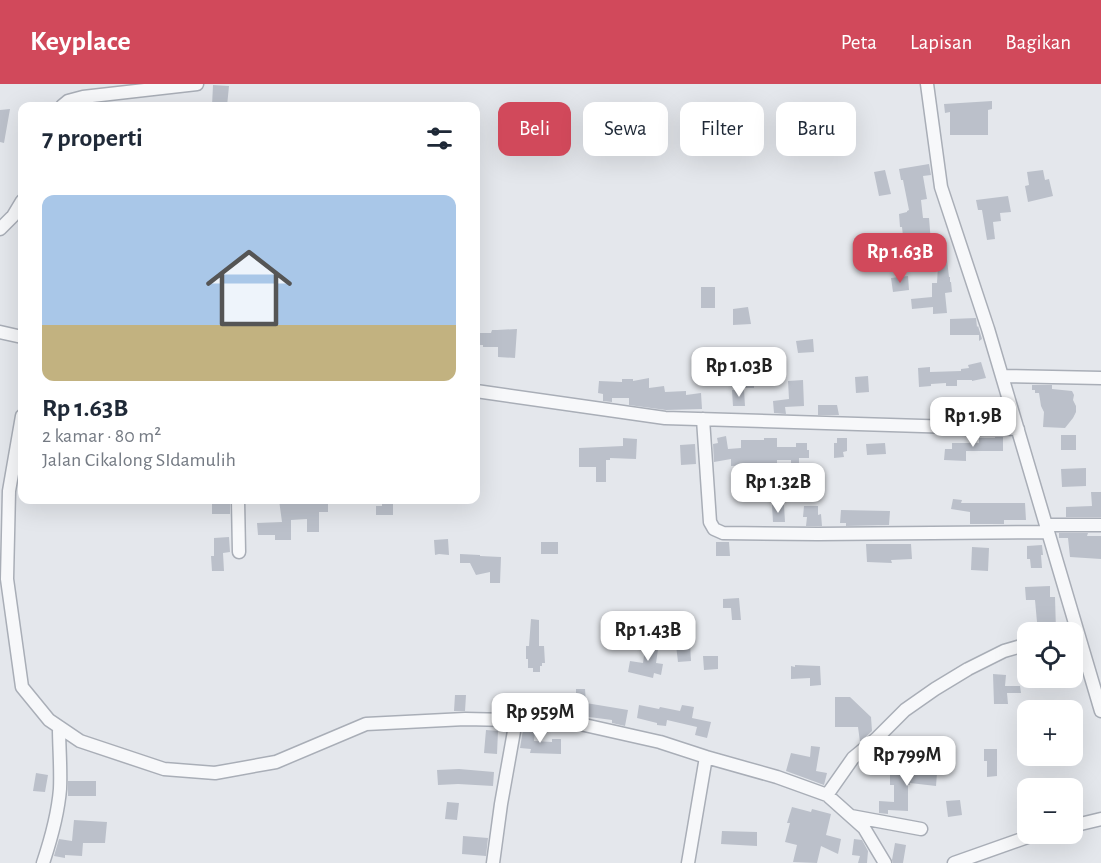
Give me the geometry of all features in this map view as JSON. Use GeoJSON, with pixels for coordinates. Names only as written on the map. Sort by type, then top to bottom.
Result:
{"type":"FeatureCollection","features":[{"type":"Feature","properties":{"kind":"street"},"geometry":{"type":"LineString","coordinates":[[67,102],[82,97],[197,84]]}},
{"type":"Feature","properties":{"kind":"street"},"geometry":{"type":"LineString","coordinates":[[927,84],[941,187],[988,328],[1047,528],[1072,622]]}},
{"type":"Feature","properties":{"kind":"street"},"geometry":{"type":"LineString","coordinates":[[0,229],[14,216],[18,208]]}},
{"type":"Feature","properties":{"kind":"street"},"geometry":{"type":"LineString","coordinates":[[0,332],[18,336]]}},
{"type":"Feature","properties":{"kind":"street"},"geometry":{"type":"LineString","coordinates":[[1002,376],[1101,378]]}},
{"type":"Feature","properties":{"kind":"street"},"geometry":{"type":"LineString","coordinates":[[480,392],[665,418],[1018,429]]}},
{"type":"Feature","properties":{"kind":"street"},"geometry":{"type":"LineString","coordinates":[[703,419],[710,522],[714,529],[723,533],[818,534],[1101,525]]}},
{"type":"Feature","properties":{"kind":"street"},"geometry":{"type":"LineString","coordinates":[[18,433],[4,491],[7,579],[22,687],[49,720],[80,741],[164,769],[215,773],[276,762],[366,724],[465,719],[580,724],[660,742],[777,777],[827,795],[864,828],[885,863]]}},
{"type":"Feature","properties":{"kind":"street"},"geometry":{"type":"LineString","coordinates":[[238,504],[239,552]]}},
{"type":"Feature","properties":{"kind":"street"},"geometry":{"type":"LineString","coordinates":[[827,795],[853,758],[905,710],[968,669],[1004,651],[1017,647]]}},
{"type":"Feature","properties":{"kind":"street"},"geometry":{"type":"LineString","coordinates":[[1083,658],[1101,711]]}},
{"type":"Feature","properties":{"kind":"street"},"geometry":{"type":"LineString","coordinates":[[493,863],[516,720]]}},
{"type":"Feature","properties":{"kind":"street"},"geometry":{"type":"LineString","coordinates":[[43,863],[53,830],[60,788],[59,727]]}},
{"type":"Feature","properties":{"kind":"street"},"geometry":{"type":"LineString","coordinates":[[688,863],[706,757]]}},
{"type":"Feature","properties":{"kind":"street"},"geometry":{"type":"LineString","coordinates":[[851,816],[921,829]]}},
{"type":"Feature","properties":{"kind":"street"},"geometry":{"type":"LineString","coordinates":[[1083,823],[1101,819]]}},
{"type":"Feature","properties":{"kind":"street"},"geometry":{"type":"LineString","coordinates":[[954,863],[1017,841]]}},
{"type":"Feature","properties":{"kind":"building"},"geometry":{"type":"Polygon","coordinates":[[[213,85],[229,86],[227,102],[212,102],[213,85]]]}},
{"type":"Feature","properties":{"kind":"building"},"geometry":{"type":"Polygon","coordinates":[[[992,101],[992,109],[988,110],[988,135],[950,135],[950,112],[945,113],[944,104],[992,101]]]}},
{"type":"Feature","properties":{"kind":"building"},"geometry":{"type":"Polygon","coordinates":[[[10,109],[4,143],[0,142],[0,110],[10,109]]]}},
{"type":"Feature","properties":{"kind":"building"},"geometry":{"type":"Polygon","coordinates":[[[929,164],[931,175],[923,176],[927,199],[921,200],[923,218],[929,218],[931,242],[936,241],[938,252],[946,251],[952,292],[945,293],[947,313],[933,314],[933,307],[912,309],[911,299],[932,297],[932,283],[937,283],[938,266],[930,267],[927,263],[922,234],[903,236],[902,227],[900,227],[899,214],[909,210],[899,169],[929,164]]]}},
{"type":"Feature","properties":{"kind":"building"},"geometry":{"type":"Polygon","coordinates":[[[885,170],[891,194],[879,196],[874,172],[885,170]]]}},
{"type":"Feature","properties":{"kind":"building"},"geometry":{"type":"Polygon","coordinates":[[[1043,170],[1045,180],[1049,179],[1053,196],[1028,202],[1025,186],[1029,185],[1027,172],[1043,170]]]}},
{"type":"Feature","properties":{"kind":"building"},"geometry":{"type":"Polygon","coordinates":[[[1008,196],[1011,212],[1000,213],[1001,221],[993,222],[995,239],[987,240],[982,210],[978,210],[976,200],[1008,196]]]}},
{"type":"Feature","properties":{"kind":"building"},"geometry":{"type":"Polygon","coordinates":[[[908,276],[909,290],[893,292],[891,278],[908,276]]]}},
{"type":"Feature","properties":{"kind":"building"},"geometry":{"type":"Polygon","coordinates":[[[701,287],[715,287],[715,308],[701,308],[701,287]]]}},
{"type":"Feature","properties":{"kind":"building"},"geometry":{"type":"Polygon","coordinates":[[[748,307],[751,324],[733,325],[733,309],[748,307]]]}},
{"type":"Feature","properties":{"kind":"building"},"geometry":{"type":"Polygon","coordinates":[[[976,318],[982,339],[979,341],[979,335],[950,335],[950,319],[976,318]]]}},
{"type":"Feature","properties":{"kind":"building"},"geometry":{"type":"Polygon","coordinates":[[[517,329],[515,358],[498,357],[498,347],[480,345],[480,333],[517,329]]]}},
{"type":"Feature","properties":{"kind":"building"},"geometry":{"type":"Polygon","coordinates":[[[813,339],[814,352],[798,353],[796,341],[813,339]]]}},
{"type":"Feature","properties":{"kind":"building"},"geometry":{"type":"Polygon","coordinates":[[[981,362],[986,378],[972,381],[957,380],[957,386],[946,386],[946,383],[919,387],[918,368],[930,367],[930,372],[961,371],[961,369],[969,368],[968,365],[981,362]]]}},
{"type":"Feature","properties":{"kind":"building"},"geometry":{"type":"Polygon","coordinates":[[[743,363],[771,366],[771,377],[754,377],[754,388],[743,388],[743,363]]]}},
{"type":"Feature","properties":{"kind":"building"},"geometry":{"type":"Polygon","coordinates":[[[868,376],[869,392],[856,393],[855,377],[868,376]]]}},
{"type":"Feature","properties":{"kind":"building"},"geometry":{"type":"Polygon","coordinates":[[[649,378],[649,388],[664,386],[665,392],[686,391],[686,395],[701,393],[702,409],[666,410],[629,405],[629,398],[612,398],[612,402],[603,401],[603,394],[598,393],[599,381],[622,382],[622,379],[633,379],[633,381],[649,378]]]}},
{"type":"Feature","properties":{"kind":"building"},"geometry":{"type":"Polygon","coordinates":[[[803,380],[804,406],[785,407],[786,414],[774,413],[773,401],[789,399],[788,381],[803,380]]]}},
{"type":"Feature","properties":{"kind":"building"},"geometry":{"type":"Polygon","coordinates":[[[1032,385],[1052,385],[1052,389],[1072,391],[1076,412],[1065,428],[1043,427],[1044,412],[1039,393],[1032,390],[1032,385]]]}},
{"type":"Feature","properties":{"kind":"building"},"geometry":{"type":"Polygon","coordinates":[[[744,389],[745,406],[733,406],[732,390],[744,389]]]}},
{"type":"Feature","properties":{"kind":"building"},"geometry":{"type":"Polygon","coordinates":[[[997,398],[998,417],[972,418],[972,411],[952,415],[950,403],[997,398]]]}},
{"type":"Feature","properties":{"kind":"building"},"geometry":{"type":"Polygon","coordinates":[[[818,405],[837,405],[839,415],[818,415],[818,405]]]}},
{"type":"Feature","properties":{"kind":"building"},"geometry":{"type":"Polygon","coordinates":[[[1061,435],[1076,435],[1076,450],[1061,450],[1061,435]]]}},
{"type":"Feature","properties":{"kind":"building"},"geometry":{"type":"Polygon","coordinates":[[[726,436],[728,449],[741,448],[741,440],[764,440],[764,438],[777,438],[777,447],[796,447],[796,443],[807,443],[809,458],[799,458],[799,463],[791,463],[791,460],[777,460],[777,463],[764,463],[766,491],[754,492],[752,465],[731,466],[731,459],[714,462],[713,444],[718,443],[717,438],[726,436]]]}},
{"type":"Feature","properties":{"kind":"building"},"geometry":{"type":"Polygon","coordinates":[[[1003,437],[1003,451],[966,451],[966,461],[944,460],[945,449],[952,449],[952,443],[979,443],[979,438],[1003,437]]]}},
{"type":"Feature","properties":{"kind":"building"},"geometry":{"type":"Polygon","coordinates":[[[623,438],[637,439],[636,459],[610,458],[606,460],[606,482],[596,482],[596,467],[579,467],[579,448],[623,446],[623,438]]]}},
{"type":"Feature","properties":{"kind":"building"},"geometry":{"type":"Polygon","coordinates":[[[837,438],[847,438],[847,451],[843,452],[844,457],[834,458],[834,443],[837,443],[837,438]]]}},
{"type":"Feature","properties":{"kind":"building"},"geometry":{"type":"Polygon","coordinates":[[[885,443],[886,454],[867,455],[866,444],[885,443]]]}},
{"type":"Feature","properties":{"kind":"building"},"geometry":{"type":"Polygon","coordinates":[[[695,444],[696,464],[681,465],[680,445],[695,444]]]}},
{"type":"Feature","properties":{"kind":"building"},"geometry":{"type":"Polygon","coordinates":[[[1086,468],[1086,486],[1062,487],[1061,469],[1086,468]]]}},
{"type":"Feature","properties":{"kind":"building"},"geometry":{"type":"Polygon","coordinates":[[[1091,492],[1101,492],[1101,517],[1066,517],[1066,507],[1092,506],[1091,492]]]}},
{"type":"Feature","properties":{"kind":"building"},"geometry":{"type":"Polygon","coordinates":[[[953,499],[962,500],[961,503],[1025,503],[1026,520],[1004,520],[1004,524],[970,524],[970,512],[951,509],[953,499]]]}},
{"type":"Feature","properties":{"kind":"building"},"geometry":{"type":"Polygon","coordinates":[[[212,504],[230,504],[230,514],[212,514],[212,504]]]}},
{"type":"Feature","properties":{"kind":"building"},"geometry":{"type":"Polygon","coordinates":[[[280,504],[328,504],[328,512],[319,512],[319,532],[307,532],[307,519],[291,520],[291,540],[275,540],[275,535],[258,535],[257,523],[282,522],[280,504]]]}},
{"type":"Feature","properties":{"kind":"building"},"geometry":{"type":"Polygon","coordinates":[[[382,504],[393,504],[393,515],[376,515],[376,506],[382,506],[382,504]]]}},
{"type":"Feature","properties":{"kind":"building"},"geometry":{"type":"Polygon","coordinates":[[[772,505],[784,505],[785,522],[773,522],[772,505]]]}},
{"type":"Feature","properties":{"kind":"building"},"geometry":{"type":"Polygon","coordinates":[[[804,506],[818,506],[822,526],[806,526],[807,517],[803,517],[804,506]]]}},
{"type":"Feature","properties":{"kind":"building"},"geometry":{"type":"Polygon","coordinates":[[[841,510],[890,511],[889,525],[846,526],[846,523],[840,523],[841,510]]]}},
{"type":"Feature","properties":{"kind":"building"},"geometry":{"type":"Polygon","coordinates":[[[1059,533],[1088,533],[1087,536],[1101,536],[1101,559],[1070,557],[1068,538],[1059,538],[1059,533]]]}},
{"type":"Feature","properties":{"kind":"building"},"geometry":{"type":"Polygon","coordinates":[[[229,537],[230,552],[223,553],[224,571],[212,571],[211,556],[214,556],[214,538],[229,537]]]}},
{"type":"Feature","properties":{"kind":"building"},"geometry":{"type":"Polygon","coordinates":[[[448,539],[449,555],[435,555],[434,540],[448,539]]]}},
{"type":"Feature","properties":{"kind":"building"},"geometry":{"type":"Polygon","coordinates":[[[541,542],[558,542],[558,554],[541,554],[541,542]]]}},
{"type":"Feature","properties":{"kind":"building"},"geometry":{"type":"Polygon","coordinates":[[[716,542],[729,542],[730,556],[716,556],[716,542]]]}},
{"type":"Feature","properties":{"kind":"building"},"geometry":{"type":"Polygon","coordinates":[[[866,544],[911,544],[912,559],[891,560],[892,563],[867,562],[866,544]]]}},
{"type":"Feature","properties":{"kind":"building"},"geometry":{"type":"Polygon","coordinates":[[[1042,545],[1042,568],[1031,568],[1030,559],[1027,559],[1027,546],[1042,545]]]}},
{"type":"Feature","properties":{"kind":"building"},"geometry":{"type":"Polygon","coordinates":[[[972,547],[989,548],[988,571],[971,570],[972,547]]]}},
{"type":"Feature","properties":{"kind":"building"},"geometry":{"type":"Polygon","coordinates":[[[460,554],[501,557],[500,583],[490,583],[490,572],[476,575],[470,563],[460,563],[460,554]]]}},
{"type":"Feature","properties":{"kind":"building"},"geometry":{"type":"Polygon","coordinates":[[[1050,586],[1050,597],[1055,597],[1056,622],[1037,622],[1035,600],[1026,600],[1025,587],[1050,586]]]}},
{"type":"Feature","properties":{"kind":"building"},"geometry":{"type":"Polygon","coordinates":[[[739,598],[741,620],[732,620],[731,608],[723,608],[723,599],[739,598]]]}},
{"type":"Feature","properties":{"kind":"building"},"geometry":{"type":"Polygon","coordinates":[[[531,619],[539,620],[539,646],[544,646],[545,663],[540,666],[540,672],[533,672],[533,668],[528,668],[528,659],[526,659],[531,619]]]}},
{"type":"Feature","properties":{"kind":"building"},"geometry":{"type":"Polygon","coordinates":[[[646,641],[659,643],[656,663],[663,664],[661,675],[654,673],[653,678],[628,672],[630,661],[643,663],[646,641]]]}},
{"type":"Feature","properties":{"kind":"building"},"geometry":{"type":"Polygon","coordinates":[[[690,644],[691,661],[678,662],[676,645],[690,644]]]}},
{"type":"Feature","properties":{"kind":"building"},"geometry":{"type":"Polygon","coordinates":[[[703,656],[718,656],[718,669],[704,670],[703,656]]]}},
{"type":"Feature","properties":{"kind":"building"},"geometry":{"type":"Polygon","coordinates":[[[795,665],[820,666],[821,685],[810,686],[810,678],[791,679],[791,666],[795,667],[795,665]]]}},
{"type":"Feature","properties":{"kind":"building"},"geometry":{"type":"Polygon","coordinates":[[[993,674],[1006,675],[1005,686],[1017,686],[1020,688],[1021,693],[1007,693],[1008,704],[994,704],[993,674]]]}},
{"type":"Feature","properties":{"kind":"building"},"geometry":{"type":"Polygon","coordinates":[[[576,689],[585,689],[586,703],[628,710],[625,726],[612,723],[612,720],[574,715],[571,694],[576,694],[576,689]]]}},
{"type":"Feature","properties":{"kind":"building"},"geometry":{"type":"Polygon","coordinates":[[[455,695],[466,695],[465,711],[454,711],[455,695]]]}},
{"type":"Feature","properties":{"kind":"building"},"geometry":{"type":"Polygon","coordinates":[[[835,697],[850,697],[871,717],[872,731],[860,742],[858,727],[835,727],[835,697]]]}},
{"type":"Feature","properties":{"kind":"building"},"geometry":{"type":"Polygon","coordinates":[[[639,705],[680,711],[682,705],[694,707],[692,718],[711,722],[707,738],[695,735],[697,727],[667,720],[666,726],[657,725],[657,723],[637,718],[639,705]]]}},
{"type":"Feature","properties":{"kind":"building"},"geometry":{"type":"Polygon","coordinates":[[[486,730],[498,731],[497,754],[484,753],[486,730]]]}},
{"type":"Feature","properties":{"kind":"building"},"geometry":{"type":"Polygon","coordinates":[[[523,730],[535,731],[534,741],[552,742],[552,739],[561,739],[561,754],[530,753],[531,749],[520,748],[523,730]]]}},
{"type":"Feature","properties":{"kind":"building"},"geometry":{"type":"Polygon","coordinates":[[[895,737],[910,738],[909,754],[894,753],[895,737]]]}},
{"type":"Feature","properties":{"kind":"building"},"geometry":{"type":"Polygon","coordinates":[[[811,746],[820,747],[816,771],[827,773],[824,785],[786,771],[791,753],[810,757],[811,746]]]}},
{"type":"Feature","properties":{"kind":"building"},"geometry":{"type":"Polygon","coordinates":[[[984,749],[997,749],[997,776],[987,777],[984,749]]]}},
{"type":"Feature","properties":{"kind":"building"},"geometry":{"type":"Polygon","coordinates":[[[919,760],[929,761],[928,772],[937,773],[936,786],[910,783],[908,785],[908,811],[888,810],[888,814],[879,813],[879,801],[894,802],[894,785],[890,785],[890,774],[918,774],[919,760]]]}},
{"type":"Feature","properties":{"kind":"building"},"geometry":{"type":"Polygon","coordinates":[[[437,770],[494,772],[493,786],[438,785],[437,770]]]}},
{"type":"Feature","properties":{"kind":"building"},"geometry":{"type":"Polygon","coordinates":[[[36,773],[48,775],[45,792],[33,791],[36,773]]]}},
{"type":"Feature","properties":{"kind":"building"},"geometry":{"type":"Polygon","coordinates":[[[68,781],[96,781],[96,796],[68,796],[68,781]]]}},
{"type":"Feature","properties":{"kind":"building"},"geometry":{"type":"Polygon","coordinates":[[[960,800],[962,815],[948,817],[946,801],[960,800]]]}},
{"type":"Feature","properties":{"kind":"building"},"geometry":{"type":"Polygon","coordinates":[[[447,802],[459,803],[457,820],[445,819],[447,802]]]}},
{"type":"Feature","properties":{"kind":"building"},"geometry":{"type":"Polygon","coordinates":[[[792,807],[831,814],[826,835],[841,839],[838,854],[821,846],[817,863],[793,862],[797,845],[785,842],[792,807]]]}},
{"type":"Feature","properties":{"kind":"building"},"geometry":{"type":"Polygon","coordinates":[[[74,820],[107,822],[105,843],[83,843],[82,856],[65,855],[65,858],[54,856],[59,839],[72,841],[74,820]]]}},
{"type":"Feature","properties":{"kind":"building"},"geometry":{"type":"Polygon","coordinates":[[[722,831],[757,832],[757,846],[721,844],[722,831]]]}},
{"type":"Feature","properties":{"kind":"building"},"geometry":{"type":"Polygon","coordinates":[[[463,836],[488,838],[486,856],[462,854],[463,836]]]}},
{"type":"Feature","properties":{"kind":"building"},"geometry":{"type":"Polygon","coordinates":[[[854,839],[862,840],[868,851],[867,863],[858,863],[860,856],[852,855],[854,839]]]}},
{"type":"Feature","properties":{"kind":"building"},"geometry":{"type":"Polygon","coordinates":[[[895,843],[906,845],[903,863],[893,863],[895,843]]]}}]}
